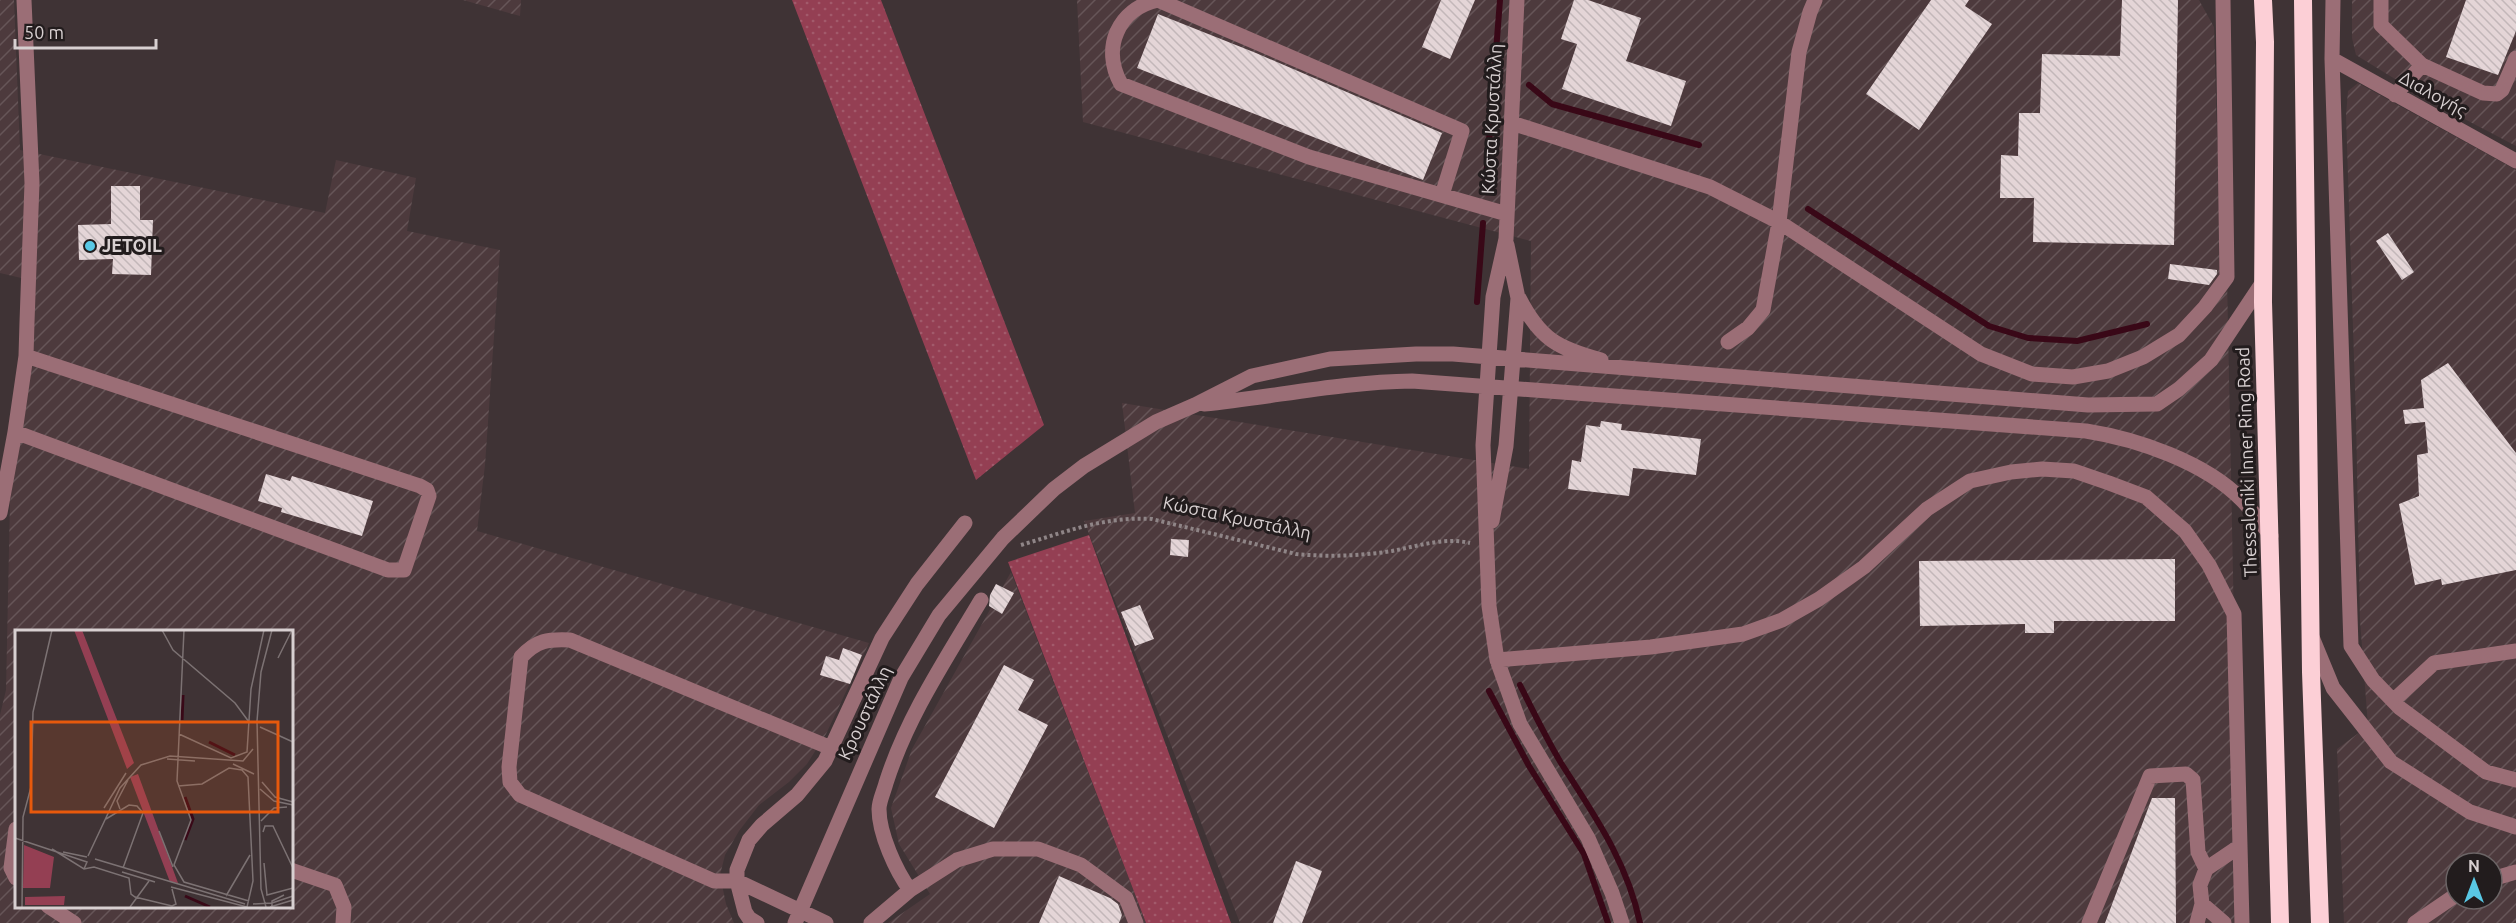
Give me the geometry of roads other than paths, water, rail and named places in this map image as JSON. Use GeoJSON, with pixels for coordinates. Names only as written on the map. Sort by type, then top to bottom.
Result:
{"type":"FeatureCollection","features":[{"type":"Feature","properties":{"kind":"highway","name":"Thessaloniki Inner Ring Road"},"geometry":{"type":"LineString","coordinates":[[2263,0],[2265,42],[2263,282],[2280,923]]}},
{"type":"Feature","properties":{"kind":"highway"},"geometry":{"type":"LineString","coordinates":[[2303,0],[2311,635],[2320,923]]}},
{"type":"Feature","properties":{"kind":"street"},"geometry":{"type":"LineString","coordinates":[[0,513],[26,356],[32,183],[24,0]]}},
{"type":"Feature","properties":{"kind":"street"},"geometry":{"type":"LineString","coordinates":[[1442,195],[1462,131],[1158,0],[1147,3],[1128,15],[1115,34],[1111,54],[1116,75],[1121,84],[1309,157],[1508,214]]}},
{"type":"Feature","properties":{"kind":"street","name":"Κώστα Κρυστάλλη"},"geometry":{"type":"LineString","coordinates":[[1517,0],[1508,214],[1506,239],[1493,297],[1483,445],[1489,606],[1497,660],[1520,724],[1588,838],[1612,893],[1622,923]]}},
{"type":"Feature","properties":{"kind":"street"},"geometry":{"type":"LineString","coordinates":[[1728,342],[1748,328],[1763,309],[1779,222],[1799,52],[1815,0]]}},
{"type":"Feature","properties":{"kind":"street"},"geometry":{"type":"LineString","coordinates":[[2212,0],[2224,17]]}},
{"type":"Feature","properties":{"kind":"street"},"geometry":{"type":"LineString","coordinates":[[1512,123],[1710,187],[1779,222],[1981,354],[2032,374],[2073,377],[2108,371],[2143,357],[2179,335],[2205,307],[2227,277],[2223,0]]}},
{"type":"Feature","properties":{"kind":"street"},"geometry":{"type":"LineString","coordinates":[[2333,0],[2332,59],[2351,646],[2373,680],[2393,701],[2486,772],[2516,780]]}},
{"type":"Feature","properties":{"kind":"street"},"geometry":{"type":"LineString","coordinates":[[2381,0],[2381,25],[2422,65],[2491,94],[2502,90],[2516,58]]}},
{"type":"Feature","properties":{"kind":"street","name":"Διαλογής"},"geometry":{"type":"LineString","coordinates":[[2332,59],[2516,161]]}},
{"type":"Feature","properties":{"kind":"street"},"geometry":{"type":"LineString","coordinates":[[2395,95],[2422,65]]}},
{"type":"Feature","properties":{"kind":"street","name":"Κώστα Κρυστάλλη"},"geometry":{"type":"LineString","coordinates":[[1488,549],[1506,446],[1518,298],[1506,239]]}},
{"type":"Feature","properties":{"kind":"street"},"geometry":{"type":"LineString","coordinates":[[1195,405],[1252,376],[1330,359],[1416,354],[1488,357],[2088,405],[2157,404],[2179,389],[2211,360],[2263,282]]}},
{"type":"Feature","properties":{"kind":"street"},"geometry":{"type":"LineString","coordinates":[[1518,298],[1530,321],[1541,334],[1557,346],[1644,371]]}},
{"type":"Feature","properties":{"kind":"street"},"geometry":{"type":"LineString","coordinates":[[15,432],[397,572],[404,570],[429,496],[428,490],[420,486],[26,356]]}},
{"type":"Feature","properties":{"kind":"street"},"geometry":{"type":"LineString","coordinates":[[1195,405],[1257,399],[1335,385],[1373,381],[1412,381],[2086,431],[2114,436],[2188,463],[2241,498],[2271,536]]}},
{"type":"Feature","properties":{"kind":"street","name":"Κρουστάλλη"},"geometry":{"type":"LineString","coordinates":[[797,917],[901,678],[939,615],[1009,542],[1025,515],[1084,466],[1156,422],[1195,405]]}},
{"type":"Feature","properties":{"kind":"street"},"geometry":{"type":"LineString","coordinates":[[1497,660],[1651,647],[1743,634],[1782,620],[1819,599],[1864,567],[1927,509],[1970,481],[2011,472],[2074,471],[2146,497],[2185,531],[2209,565],[2234,614],[2242,923]]}},
{"type":"Feature","properties":{"kind":"street"},"geometry":{"type":"LineString","coordinates":[[757,923],[745,912],[737,881],[737,870],[749,840],[762,825],[797,795],[825,761],[882,638],[917,584],[965,523]]}},
{"type":"Feature","properties":{"kind":"street"},"geometry":{"type":"LineString","coordinates":[[910,890],[899,874],[881,826],[879,808],[900,744],[929,686],[981,600]]}},
{"type":"Feature","properties":{"kind":"street"},"geometry":{"type":"LineString","coordinates":[[2311,635],[2333,688],[2391,762],[2470,812],[2516,827]]}},
{"type":"Feature","properties":{"kind":"street"},"geometry":{"type":"LineString","coordinates":[[826,923],[797,917],[737,881],[714,881],[520,795],[510,782],[509,767],[522,657],[533,645],[553,639],[570,640],[831,748]]}},
{"type":"Feature","properties":{"kind":"street"},"geometry":{"type":"LineString","coordinates":[[2393,701],[2434,663],[2516,651]]}},
{"type":"Feature","properties":{"kind":"street"},"geometry":{"type":"LineString","coordinates":[[2089,923],[2150,776],[2186,774],[2193,780],[2198,852],[2206,869]]}},
{"type":"Feature","properties":{"kind":"street"},"geometry":{"type":"LineString","coordinates":[[15,837],[11,868],[15,876]]}},
{"type":"Feature","properties":{"kind":"street"},"geometry":{"type":"LineString","coordinates":[[2197,923],[2202,904],[2199,885],[2206,869],[2240,846]]}},
{"type":"Feature","properties":{"kind":"street"},"geometry":{"type":"LineString","coordinates":[[871,923],[910,890],[957,860],[993,849],[1038,849],[1081,865],[1126,898],[1136,923]]}},
{"type":"Feature","properties":{"kind":"street"},"geometry":{"type":"LineString","coordinates":[[292,870],[335,885],[344,907],[343,923]]}},
{"type":"Feature","properties":{"kind":"street"},"geometry":{"type":"LineString","coordinates":[[2415,923],[2444,903]]}},
{"type":"Feature","properties":{"kind":"street"},"geometry":{"type":"LineString","coordinates":[[2202,904],[2224,923]]}},
{"type":"Feature","properties":{"kind":"street"},"geometry":{"type":"LineString","coordinates":[[51,908],[74,923]]}},
{"type":"Feature","properties":{"kind":"waterway"},"geometry":{"type":"LineString","coordinates":[[1485,192],[1500,0]]}},
{"type":"Feature","properties":{"kind":"waterway"},"geometry":{"type":"LineString","coordinates":[[1529,85],[1552,104],[1699,145]]}},
{"type":"Feature","properties":{"kind":"waterway"},"geometry":{"type":"LineString","coordinates":[[1808,209],[1989,326],[2028,338],[2077,341],[2147,324]]}},
{"type":"Feature","properties":{"kind":"waterway"},"geometry":{"type":"LineString","coordinates":[[1477,302],[1483,223]]}},
{"type":"Feature","properties":{"kind":"waterway"},"geometry":{"type":"LineString","coordinates":[[1520,685],[1555,754],[1608,839],[1627,879],[1640,923]]}},
{"type":"Feature","properties":{"kind":"waterway"},"geometry":{"type":"LineString","coordinates":[[1489,691],[1529,766],[1584,854],[1608,923]]}},
{"type":"Feature","properties":{"kind":"place","name":"JETOIL"},"geometry":{"type":"Point","coordinates":[90,246]}}]}
